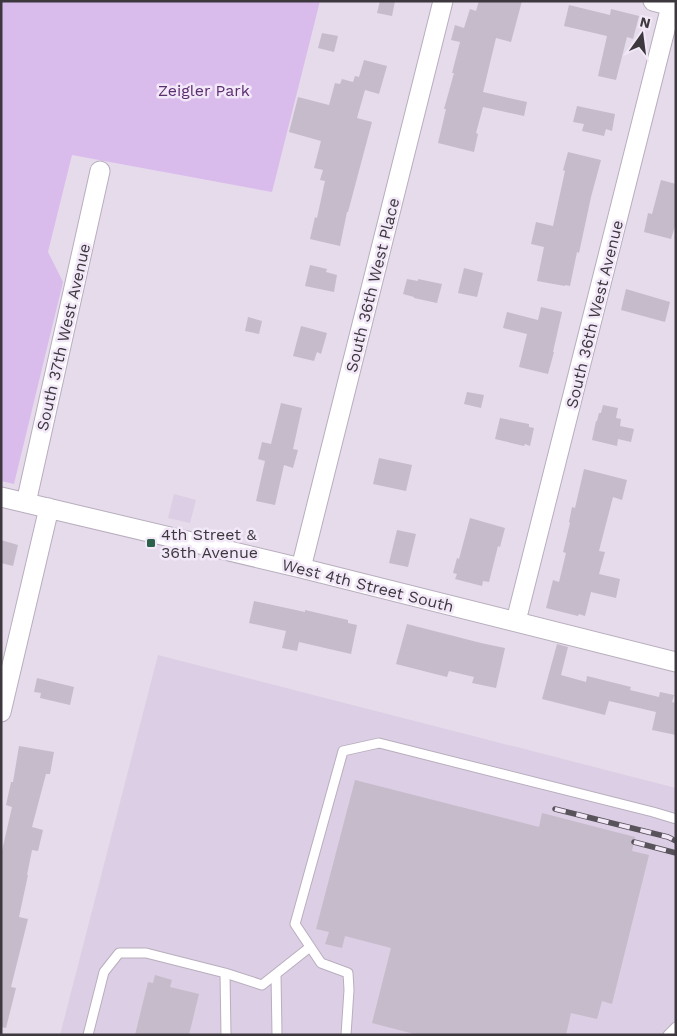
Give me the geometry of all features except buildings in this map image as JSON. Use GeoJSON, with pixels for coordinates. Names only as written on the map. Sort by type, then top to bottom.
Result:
{"type":"FeatureCollection","features":[{"type":"Feature","properties":{"kind":"street","name":"South 36th West Place"},"geometry":{"type":"LineString","coordinates":[[301,568],[444,1]]}},
{"type":"Feature","properties":{"kind":"street","name":"South 36th West Avenue"},"geometry":{"type":"LineString","coordinates":[[516,622],[667,5]]}},
{"type":"Feature","properties":{"kind":"street","name":"South 37th West Avenue"},"geometry":{"type":"LineString","coordinates":[[26,503],[100,171]]}},
{"type":"Feature","properties":{"kind":"street","name":"West 4th Street South"},"geometry":{"type":"LineString","coordinates":[[1,497],[301,568],[676,662]]}},
{"type":"Feature","properties":{"kind":"street"},"geometry":{"type":"LineString","coordinates":[[1,712],[49,508]]}},
{"type":"Feature","properties":{"kind":"lane"},"geometry":{"type":"LineString","coordinates":[[346,1035],[348,973],[321,963],[296,924],[343,751],[379,743],[676,819]]}},
{"type":"Feature","properties":{"kind":"lane"},"geometry":{"type":"LineString","coordinates":[[88,1035],[104,972],[119,953],[146,953],[226,973],[262,985],[310,947]]}},
{"type":"Feature","properties":{"kind":"lane"},"geometry":{"type":"LineString","coordinates":[[226,973],[226,1035]]}},
{"type":"Feature","properties":{"kind":"lane"},"geometry":{"type":"LineString","coordinates":[[276,974],[277,1035]]}},
{"type":"Feature","properties":{"kind":"lane"},"geometry":{"type":"LineString","coordinates":[[668,1035],[676,1026]]}},
{"type":"Feature","properties":{"kind":"shaded area"},"geometry":{"type":"Polygon","coordinates":[[[174,494],[196,500],[190,523],[168,518],[174,494]]]}},
{"type":"Feature","properties":{"kind":"shaded area"},"geometry":{"type":"Polygon","coordinates":[[[158,655],[676,788],[676,1035],[60,1035],[158,655]]]}},
{"type":"Feature","properties":{"kind":"green space","name":"Zeigler Park"},"geometry":{"type":"Polygon","coordinates":[[[1,1],[320,1],[272,192],[72,155],[48,252],[63,282],[14,484],[1,481],[1,1]]]}},
{"type":"Feature","properties":{"kind":"railway"},"geometry":{"type":"LineString","coordinates":[[555,809],[668,837],[676,841]]}},
{"type":"Feature","properties":{"kind":"railway"},"geometry":{"type":"LineString","coordinates":[[634,842],[676,853]]}},
{"type":"Feature","properties":{"kind":"place","name":"4th Street & 36th Avenue"},"geometry":{"type":"Point","coordinates":[151,543]}}]}
